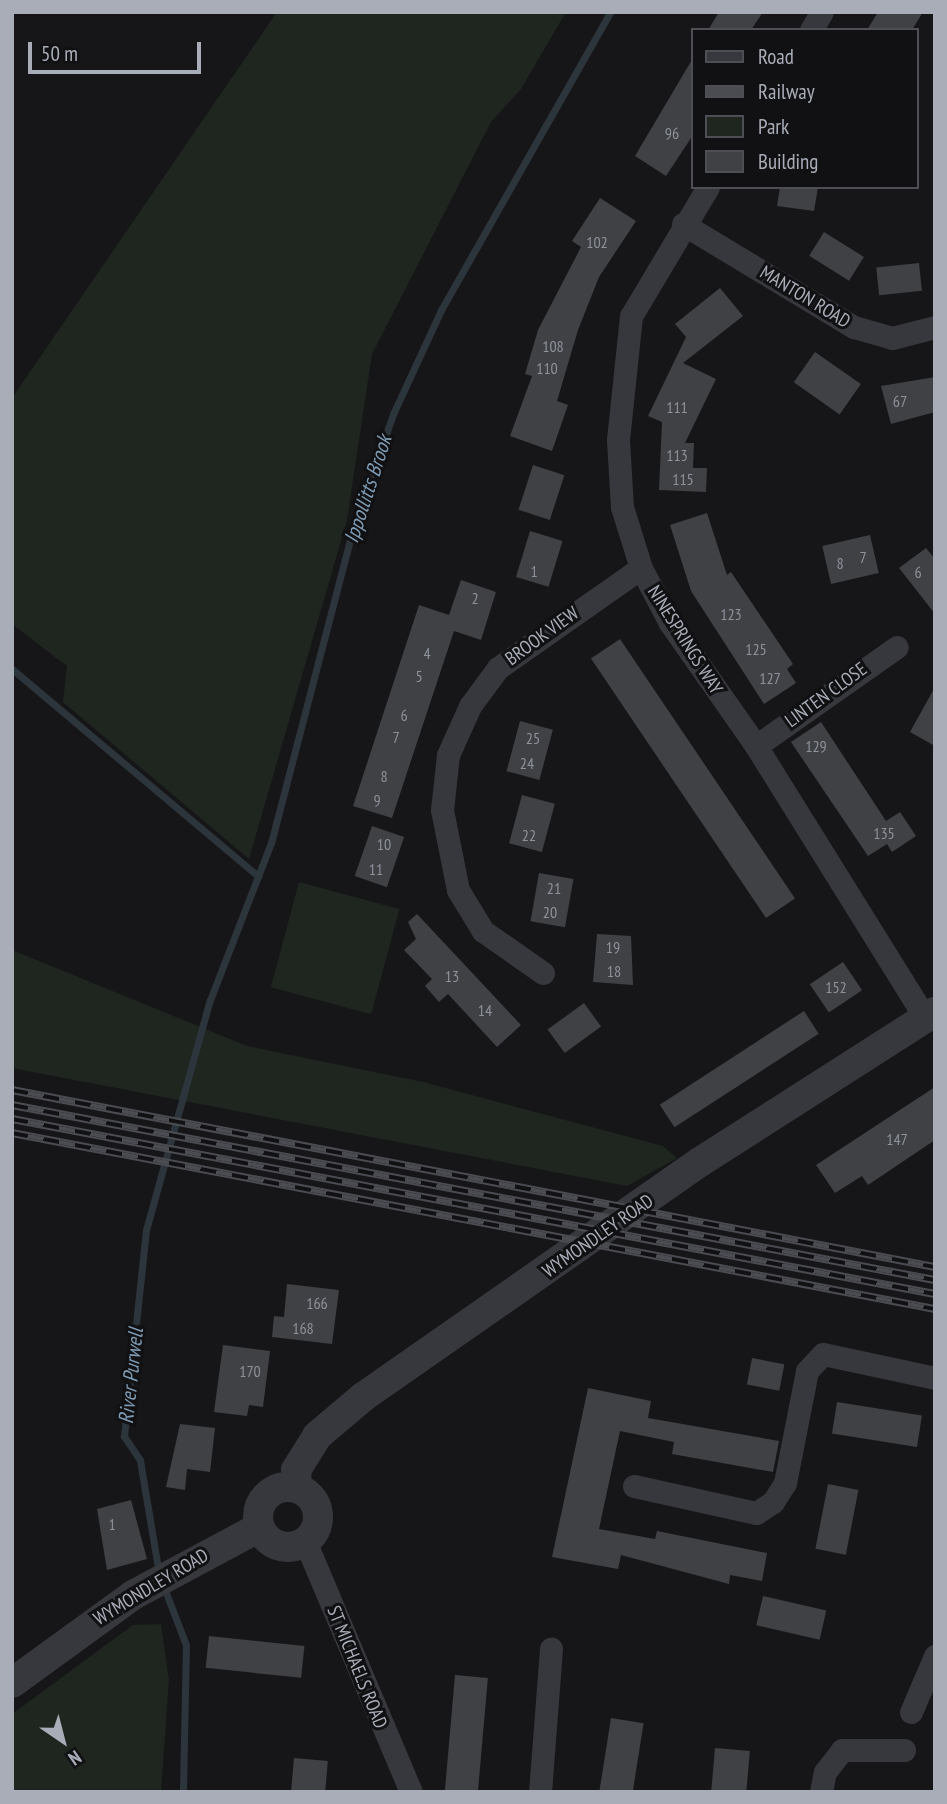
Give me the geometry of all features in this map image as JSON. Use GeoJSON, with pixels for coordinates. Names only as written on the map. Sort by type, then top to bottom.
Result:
{"type":"FeatureCollection","features":[{"type":"Feature","properties":{"kind":"street"},"geometry":{"type":"LineString","coordinates":[[812,28],[822,12]]}},
{"type":"Feature","properties":{"kind":"street","name":"NINESPRINGS WAY"},"geometry":{"type":"LineString","coordinates":[[707,189],[683,224],[631,316],[618,440],[622,507],[641,568],[670,623],[756,746],[930,1015]]}},
{"type":"Feature","properties":{"kind":"street","name":"MANTON ROAD"},"geometry":{"type":"LineString","coordinates":[[683,224],[855,327],[892,338],[935,327]]}},
{"type":"Feature","properties":{"kind":"street","name":"BROOK VIEW"},"geometry":{"type":"LineString","coordinates":[[543,973],[483,931],[458,890],[442,810],[448,755],[470,706],[498,668],[641,568]]}},
{"type":"Feature","properties":{"kind":"street","name":"LINTEN CLOSE"},"geometry":{"type":"LineString","coordinates":[[756,746],[897,647]]}},
{"type":"Feature","properties":{"kind":"street","name":"WYMONDLEY ROAD"},"geometry":{"type":"LineString","coordinates":[[297,1488],[296,1470],[317,1436],[363,1396],[700,1162],[930,1015]]}},
{"type":"Feature","properties":{"kind":"street"},"geometry":{"type":"LineString","coordinates":[[634,1486],[756,1513],[774,1502],[785,1483],[807,1371],[823,1354],[935,1378]]}},
{"type":"Feature","properties":{"kind":"street"},"geometry":{"type":"LineString","coordinates":[[297,1488],[310,1497],[318,1514],[305,1541],[274,1544],[260,1528],[264,1499],[278,1489],[297,1488]]}},
{"type":"Feature","properties":{"kind":"street","name":"WYMONDLEY ROAD"},"geometry":{"type":"LineString","coordinates":[[12,1683],[47,1654],[163,1577],[260,1528]]}},
{"type":"Feature","properties":{"kind":"street","name":"ST MICHAELS ROAD"},"geometry":{"type":"LineString","coordinates":[[305,1541],[411,1792]]}},
{"type":"Feature","properties":{"kind":"street"},"geometry":{"type":"LineString","coordinates":[[540,1792],[551,1648]]}},
{"type":"Feature","properties":{"kind":"street"},"geometry":{"type":"LineString","coordinates":[[911,1712],[935,1656]]}},
{"type":"Feature","properties":{"kind":"street"},"geometry":{"type":"LineString","coordinates":[[821,1792],[825,1772],[842,1750],[904,1750]]}},
{"type":"Feature","properties":{"kind":"green space"},"geometry":{"type":"Polygon","coordinates":[[[277,12],[566,12],[521,89],[491,122],[372,354],[347,520],[249,859],[63,702],[67,666],[12,624],[12,398],[277,12]]]}},
{"type":"Feature","properties":{"kind":"green space"},"geometry":{"type":"Polygon","coordinates":[[[299,882],[399,909],[371,1014],[271,987],[299,882]]]}},
{"type":"Feature","properties":{"kind":"green space"},"geometry":{"type":"Polygon","coordinates":[[[12,950],[247,1046],[423,1082],[663,1146],[677,1158],[627,1186],[12,1068],[12,950]]]}},
{"type":"Feature","properties":{"kind":"green space"},"geometry":{"type":"Polygon","coordinates":[[[161,1624],[169,1680],[161,1792],[12,1792],[12,1714],[133,1625],[161,1624]]]}},
{"type":"Feature","properties":{"kind":"building"},"geometry":{"type":"Polygon","coordinates":[[[719,12],[763,12],[752,28],[709,28],[719,12]]]}},
{"type":"Feature","properties":{"kind":"building"},"geometry":{"type":"Polygon","coordinates":[[[878,12],[923,12],[913,28],[868,28],[878,12]]]}},
{"type":"Feature","properties":{"kind":"building"},"geometry":{"type":"Polygon","coordinates":[[[692,60],[692,137],[666,176],[635,156],[692,60]]]}},
{"type":"Feature","properties":{"kind":"building"},"geometry":{"type":"Polygon","coordinates":[[[780,189],[818,189],[814,211],[777,206],[780,189]]]}},
{"type":"Feature","properties":{"kind":"building"},"geometry":{"type":"Polygon","coordinates":[[[600,198],[636,221],[599,277],[578,330],[557,401],[568,405],[552,451],[510,436],[532,376],[525,374],[538,330],[581,247],[572,241],[600,198]]]}},
{"type":"Feature","properties":{"kind":"building"},"geometry":{"type":"Polygon","coordinates":[[[824,232],[864,257],[849,281],[809,256],[824,232]]]}},
{"type":"Feature","properties":{"kind":"building"},"geometry":{"type":"Polygon","coordinates":[[[919,263],[922,291],[879,295],[876,267],[919,263]]]}},
{"type":"Feature","properties":{"kind":"building"},"geometry":{"type":"Polygon","coordinates":[[[720,288],[743,316],[683,363],[716,379],[685,443],[694,443],[693,468],[707,468],[706,492],[659,490],[662,422],[648,416],[686,337],[675,324],[720,288]]]}},
{"type":"Feature","properties":{"kind":"building"},"geometry":{"type":"Polygon","coordinates":[[[815,352],[861,384],[840,414],[794,382],[815,352]]]}},
{"type":"Feature","properties":{"kind":"building"},"geometry":{"type":"Polygon","coordinates":[[[935,377],[935,412],[891,424],[881,386],[935,377]]]}},
{"type":"Feature","properties":{"kind":"building"},"geometry":{"type":"Polygon","coordinates":[[[533,465],[564,475],[550,520],[518,510],[533,465]]]}},
{"type":"Feature","properties":{"kind":"building"},"geometry":{"type":"Polygon","coordinates":[[[707,513],[727,575],[731,572],[793,664],[787,669],[796,683],[764,704],[691,591],[670,525],[707,513]]]}},
{"type":"Feature","properties":{"kind":"building"},"geometry":{"type":"Polygon","coordinates":[[[530,531],[563,541],[548,587],[516,577],[530,531]]]}},
{"type":"Feature","properties":{"kind":"building"},"geometry":{"type":"Polygon","coordinates":[[[870,535],[879,573],[831,584],[822,546],[870,535]]]}},
{"type":"Feature","properties":{"kind":"building"},"geometry":{"type":"Polygon","coordinates":[[[926,548],[935,559],[935,614],[899,568],[926,548]]]}},
{"type":"Feature","properties":{"kind":"building"},"geometry":{"type":"Polygon","coordinates":[[[461,580],[496,592],[481,640],[454,631],[392,818],[353,806],[419,605],[449,615],[461,580]]]}},
{"type":"Feature","properties":{"kind":"building"},"geometry":{"type":"Polygon","coordinates":[[[620,639],[795,898],[766,918],[591,659],[620,639]]]}},
{"type":"Feature","properties":{"kind":"building"},"geometry":{"type":"Polygon","coordinates":[[[935,687],[935,746],[910,732],[935,687]]]}},
{"type":"Feature","properties":{"kind":"building"},"geometry":{"type":"Polygon","coordinates":[[[520,721],[553,730],[539,780],[507,771],[520,721]]]}},
{"type":"Feature","properties":{"kind":"building"},"geometry":{"type":"Polygon","coordinates":[[[821,722],[886,821],[900,812],[916,836],[892,852],[887,844],[868,856],[791,742],[821,722]]]}},
{"type":"Feature","properties":{"kind":"building"},"geometry":{"type":"Polygon","coordinates":[[[522,795],[555,804],[542,852],[509,843],[522,795]]]}},
{"type":"Feature","properties":{"kind":"building"},"geometry":{"type":"Polygon","coordinates":[[[372,826],[404,837],[387,887],[355,876],[372,826]]]}},
{"type":"Feature","properties":{"kind":"building"},"geometry":{"type":"Polygon","coordinates":[[[539,873],[573,879],[565,927],[530,921],[539,873]]]}},
{"type":"Feature","properties":{"kind":"building"},"geometry":{"type":"Polygon","coordinates":[[[417,914],[521,1025],[497,1047],[448,994],[439,1002],[425,986],[432,979],[404,950],[416,939],[408,922],[417,914]]]}},
{"type":"Feature","properties":{"kind":"building"},"geometry":{"type":"Polygon","coordinates":[[[597,934],[631,936],[633,985],[593,982],[597,934]]]}},
{"type":"Feature","properties":{"kind":"building"},"geometry":{"type":"Polygon","coordinates":[[[843,962],[862,990],[829,1013],[810,984],[843,962]]]}},
{"type":"Feature","properties":{"kind":"building"},"geometry":{"type":"Polygon","coordinates":[[[584,1003],[601,1026],[565,1053],[548,1029],[584,1003]]]}},
{"type":"Feature","properties":{"kind":"building"},"geometry":{"type":"Polygon","coordinates":[[[804,1011],[819,1034],[674,1127],[660,1105],[804,1011]]]}},
{"type":"Feature","properties":{"kind":"building"},"geometry":{"type":"Polygon","coordinates":[[[935,1087],[935,1140],[868,1185],[862,1176],[835,1193],[816,1165],[935,1087]]]}},
{"type":"Feature","properties":{"kind":"building"},"geometry":{"type":"Polygon","coordinates":[[[287,1284],[339,1290],[332,1344],[272,1337],[274,1316],[284,1317],[287,1284]]]}},
{"type":"Feature","properties":{"kind":"building"},"geometry":{"type":"Polygon","coordinates":[[[223,1345],[270,1351],[263,1407],[249,1405],[247,1416],[214,1412],[223,1345]]]}},
{"type":"Feature","properties":{"kind":"building"},"geometry":{"type":"Polygon","coordinates":[[[752,1358],[784,1364],[779,1391],[747,1385],[752,1358]]]}},
{"type":"Feature","properties":{"kind":"building"},"geometry":{"type":"Polygon","coordinates":[[[588,1388],[651,1401],[648,1418],[779,1441],[773,1472],[672,1454],[674,1442],[620,1431],[599,1529],[655,1539],[657,1531],[767,1553],[762,1581],[730,1575],[729,1584],[621,1555],[618,1569],[552,1557],[588,1388]]]}},
{"type":"Feature","properties":{"kind":"building"},"geometry":{"type":"Polygon","coordinates":[[[837,1402],[922,1415],[917,1447],[832,1434],[837,1402]]]}},
{"type":"Feature","properties":{"kind":"building"},"geometry":{"type":"Polygon","coordinates":[[[180,1424],[215,1428],[210,1472],[187,1469],[185,1490],[166,1487],[180,1424]]]}},
{"type":"Feature","properties":{"kind":"building"},"geometry":{"type":"Polygon","coordinates":[[[828,1484],[858,1490],[846,1555],[815,1549],[828,1484]]]}},
{"type":"Feature","properties":{"kind":"building"},"geometry":{"type":"Polygon","coordinates":[[[131,1500],[147,1559],[107,1570],[97,1509],[131,1500]]]}},
{"type":"Feature","properties":{"kind":"building"},"geometry":{"type":"Polygon","coordinates":[[[763,1596],[826,1611],[820,1640],[756,1625],[763,1596]]]}},
{"type":"Feature","properties":{"kind":"building"},"geometry":{"type":"Polygon","coordinates":[[[209,1636],[304,1646],[301,1678],[206,1668],[209,1636]]]}},
{"type":"Feature","properties":{"kind":"building"},"geometry":{"type":"Polygon","coordinates":[[[455,1675],[488,1678],[478,1792],[445,1792],[455,1675]]]}},
{"type":"Feature","properties":{"kind":"building"},"geometry":{"type":"Polygon","coordinates":[[[611,1718],[644,1723],[633,1792],[600,1790],[611,1718]]]}},
{"type":"Feature","properties":{"kind":"building"},"geometry":{"type":"Polygon","coordinates":[[[715,1748],[750,1751],[746,1792],[711,1792],[715,1748]]]}},
{"type":"Feature","properties":{"kind":"building"},"geometry":{"type":"Polygon","coordinates":[[[294,1758],[328,1761],[325,1792],[291,1792],[294,1758]]]}},
{"type":"Feature","properties":{"kind":"waterway","name":"Ippollitts Brook"},"geometry":{"type":"LineString","coordinates":[[159,1574],[140,1460],[124,1436],[146,1230],[210,1000],[271,843],[354,525],[393,414],[441,310],[610,12]]}},
{"type":"Feature","properties":{"kind":"waterway"},"geometry":{"type":"LineString","coordinates":[[12,669],[258,876]]}},
{"type":"Feature","properties":{"kind":"waterway","name":"River Purwell"},"geometry":{"type":"LineString","coordinates":[[163,1585],[186,1645],[183,1792]]}},
{"type":"Feature","properties":{"kind":"railway"},"geometry":{"type":"LineString","coordinates":[[12,1090],[935,1267]]}},
{"type":"Feature","properties":{"kind":"railway"},"geometry":{"type":"LineString","coordinates":[[12,1105],[935,1280]]}},
{"type":"Feature","properties":{"kind":"railway"},"geometry":{"type":"LineString","coordinates":[[12,1119],[935,1294]]}},
{"type":"Feature","properties":{"kind":"railway"},"geometry":{"type":"LineString","coordinates":[[12,1133],[935,1309]]}}]}
